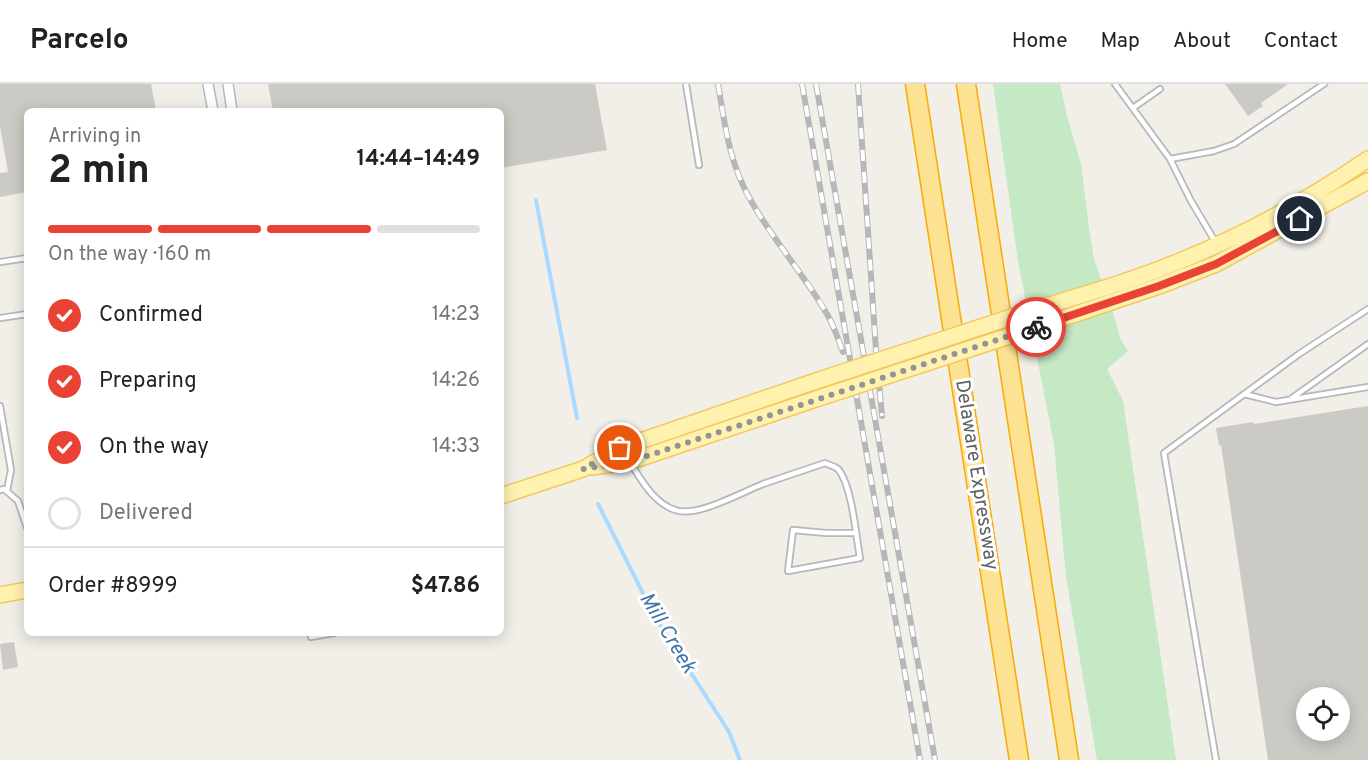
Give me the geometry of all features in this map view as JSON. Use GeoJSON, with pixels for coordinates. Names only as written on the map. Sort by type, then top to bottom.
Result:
{"type":"FeatureCollection","features":[{"type":"Feature","properties":{"kind":"highway","name":"Delaware Expressway"},"geometry":{"type":"LineString","coordinates":[[915,84],[1019,760]]}},
{"type":"Feature","properties":{"kind":"highway"},"geometry":{"type":"LineString","coordinates":[[966,84],[1069,760]]}},
{"type":"Feature","properties":{"kind":"main road"},"geometry":{"type":"LineString","coordinates":[[583,469],[620,448],[816,381],[1132,279],[1180,261],[1272,217],[1334,182],[1368,159]]}},
{"type":"Feature","properties":{"kind":"main road"},"geometry":{"type":"LineString","coordinates":[[504,495],[583,469],[629,462],[1159,286],[1216,264],[1368,181]]}},
{"type":"Feature","properties":{"kind":"main road"},"geometry":{"type":"LineString","coordinates":[[0,595],[24,591]]}},
{"type":"Feature","properties":{"kind":"street"},"geometry":{"type":"LineString","coordinates":[[208,84],[212,108]]}},
{"type":"Feature","properties":{"kind":"street"},"geometry":{"type":"LineString","coordinates":[[228,84],[232,108]]}},
{"type":"Feature","properties":{"kind":"lane"},"geometry":{"type":"LineString","coordinates":[[686,84],[699,165]]}},
{"type":"Feature","properties":{"kind":"lane"},"geometry":{"type":"LineString","coordinates":[[1115,84],[1170,159],[1217,245]]}},
{"type":"Feature","properties":{"kind":"lane"},"geometry":{"type":"LineString","coordinates":[[1170,159],[1214,151],[1234,144],[1324,84]]}},
{"type":"Feature","properties":{"kind":"lane"},"geometry":{"type":"LineString","coordinates":[[1133,108],[1160,89]]}},
{"type":"Feature","properties":{"kind":"lane"},"geometry":{"type":"LineString","coordinates":[[0,262],[24,258]]}},
{"type":"Feature","properties":{"kind":"lane"},"geometry":{"type":"LineString","coordinates":[[1216,760],[1164,453],[1299,354],[1368,309]]}},
{"type":"Feature","properties":{"kind":"lane"},"geometry":{"type":"LineString","coordinates":[[0,318],[24,314]]}},
{"type":"Feature","properties":{"kind":"lane"},"geometry":{"type":"LineString","coordinates":[[1290,400],[1368,344]]}},
{"type":"Feature","properties":{"kind":"lane"},"geometry":{"type":"LineString","coordinates":[[1244,394],[1276,402],[1367,387]]}},
{"type":"Feature","properties":{"kind":"lane"},"geometry":{"type":"LineString","coordinates":[[0,406],[11,470],[7,491]]}},
{"type":"Feature","properties":{"kind":"lane"},"geometry":{"type":"LineString","coordinates":[[629,462],[659,501],[676,511],[691,512],[825,463],[836,468],[845,480],[856,533],[860,558],[788,571],[793,530],[856,533]]}},
{"type":"Feature","properties":{"kind":"lane"},"geometry":{"type":"LineString","coordinates":[[0,490],[4,489],[18,501],[24,519]]}},
{"type":"Feature","properties":{"kind":"green space"},"geometry":{"type":"Polygon","coordinates":[[[993,84],[1060,84],[1081,164],[1094,259],[1120,338],[1128,351],[1107,369],[1123,401],[1176,760],[1097,760],[1066,577],[1054,444],[1018,261],[993,84]]]}},
{"type":"Feature","properties":{"kind":"building"},"geometry":{"type":"Polygon","coordinates":[[[0,84],[151,84],[155,108],[24,108],[24,193],[0,197],[0,173],[8,172],[0,126],[0,84]]]}},
{"type":"Feature","properties":{"kind":"building"},"geometry":{"type":"Polygon","coordinates":[[[268,84],[595,84],[607,150],[504,167],[504,108],[272,108],[268,84]]]}},
{"type":"Feature","properties":{"kind":"building"},"geometry":{"type":"Polygon","coordinates":[[[1225,84],[1288,84],[1261,103],[1263,106],[1248,116],[1225,84]]]}},
{"type":"Feature","properties":{"kind":"building"},"geometry":{"type":"Polygon","coordinates":[[[1368,406],[1368,760],[1268,760],[1221,445],[1219,446],[1216,428],[1253,422],[1254,424],[1368,406]]]}},
{"type":"Feature","properties":{"kind":"building"},"geometry":{"type":"Polygon","coordinates":[[[14,642],[18,667],[3,670],[0,644],[14,642]]]}},
{"type":"Feature","properties":{"kind":"waterway","name":"Mill Creek"},"geometry":{"type":"LineString","coordinates":[[536,200],[577,418]]}},
{"type":"Feature","properties":{"kind":"waterway","name":"Mill Creek"},"geometry":{"type":"LineString","coordinates":[[598,504],[655,617],[729,732],[740,760]]}},
{"type":"Feature","properties":{"kind":"railway"},"geometry":{"type":"LineString","coordinates":[[718,84],[729,143],[743,185],[768,228],[827,314],[843,352]]}},
{"type":"Feature","properties":{"kind":"railway"},"geometry":{"type":"LineString","coordinates":[[802,84],[920,760]]}},
{"type":"Feature","properties":{"kind":"railway"},"geometry":{"type":"LineString","coordinates":[[816,84],[935,760]]}},
{"type":"Feature","properties":{"kind":"railway"},"geometry":{"type":"LineString","coordinates":[[858,84],[882,416]]}},
{"type":"Feature","properties":{"kind":"way so far"},"geometry":{"type":"LineString","coordinates":[[620,448],[583,469],[629,462],[1036,327]]}},
{"type":"Feature","properties":{"kind":"route"},"geometry":{"type":"LineString","coordinates":[[1036,327],[1159,286],[1216,264],[1300,219]]}}]}
